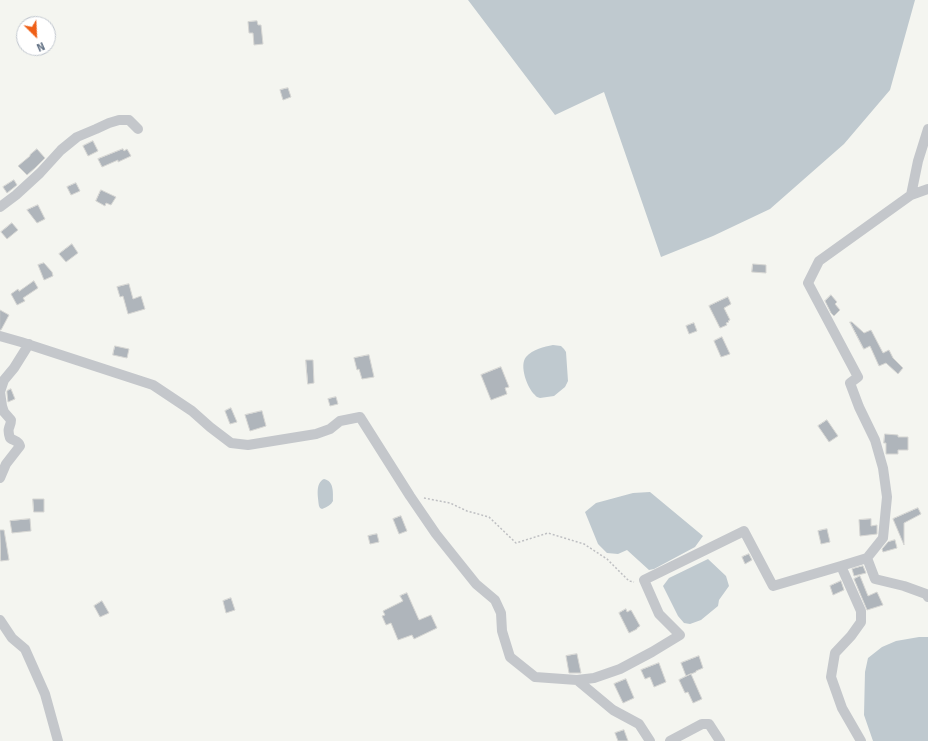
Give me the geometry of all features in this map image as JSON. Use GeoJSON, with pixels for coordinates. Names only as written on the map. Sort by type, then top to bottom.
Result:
{"type":"FeatureCollection","features":[{"type":"Feature","properties":{"kind":"street"},"geometry":{"type":"LineString","coordinates":[[0,207],[16,195],[40,173],[61,150],[78,137],[119,120],[129,120],[138,129]]}},
{"type":"Feature","properties":{"kind":"street"},"geometry":{"type":"LineString","coordinates":[[911,195],[918,161],[928,129]]}},
{"type":"Feature","properties":{"kind":"street"},"geometry":{"type":"LineString","coordinates":[[0,336],[29,344],[153,385],[192,411],[231,443],[248,445],[316,434],[330,429],[340,421],[360,417],[436,534],[476,584],[495,600],[501,613],[502,631],[510,657],[535,677],[578,680],[594,678],[620,669],[680,635],[659,614],[644,580],[744,531],[773,586],[867,558],[883,538],[887,497],[883,468],[875,440],[859,407],[850,383],[858,377],[808,283],[820,261],[911,195],[928,189]]}},
{"type":"Feature","properties":{"kind":"street"},"geometry":{"type":"LineString","coordinates":[[0,478],[6,464],[20,444],[10,438],[8,430],[11,420],[4,412],[0,392],[4,380],[14,368],[29,344]]}},
{"type":"Feature","properties":{"kind":"street"},"geometry":{"type":"LineString","coordinates":[[867,558],[875,578],[904,586],[926,594],[928,597]]}},
{"type":"Feature","properties":{"kind":"street"},"geometry":{"type":"LineString","coordinates":[[841,566],[861,611],[861,622],[851,636],[835,653],[831,677],[842,708],[860,741]]}},
{"type":"Feature","properties":{"kind":"street"},"geometry":{"type":"LineString","coordinates":[[0,620],[12,638],[25,649],[45,694],[58,741]]}},
{"type":"Feature","properties":{"kind":"street"},"geometry":{"type":"LineString","coordinates":[[578,680],[613,710],[639,724],[650,741]]}},
{"type":"Feature","properties":{"kind":"street"},"geometry":{"type":"LineString","coordinates":[[670,741],[702,724],[709,724],[720,741]]}},
{"type":"Feature","properties":{"kind":"path"},"geometry":{"type":"LineString","coordinates":[[410,496],[450,503],[467,511],[489,518],[516,543],[548,533],[584,544],[607,559],[629,581],[638,582],[644,580]]}},
{"type":"Feature","properties":{"kind":"shaded area"},"geometry":{"type":"Polygon","coordinates":[[[468,0],[915,0],[890,90],[844,144],[770,209],[713,236],[661,257],[604,92],[555,115],[468,0]]]}},
{"type":"Feature","properties":{"kind":"shaded area"},"geometry":{"type":"Polygon","coordinates":[[[553,345],[561,346],[566,352],[568,381],[565,387],[554,396],[540,398],[532,392],[529,387],[523,365],[526,357],[535,350],[553,345]]]}},
{"type":"Feature","properties":{"kind":"shaded area"},"geometry":{"type":"Polygon","coordinates":[[[324,479],[331,484],[333,501],[329,506],[322,509],[319,506],[318,487],[324,479]]]}},
{"type":"Feature","properties":{"kind":"shaded area"},"geometry":{"type":"Polygon","coordinates":[[[650,492],[703,536],[695,547],[654,569],[649,570],[627,550],[618,554],[607,553],[598,544],[585,512],[596,503],[633,493],[650,492]]]}},
{"type":"Feature","properties":{"kind":"shaded area"},"geometry":{"type":"Polygon","coordinates":[[[708,559],[726,576],[729,586],[719,600],[718,606],[701,620],[690,624],[684,623],[678,616],[663,586],[669,578],[708,559]]]}},
{"type":"Feature","properties":{"kind":"shaded area"},"geometry":{"type":"Polygon","coordinates":[[[928,637],[928,741],[873,741],[864,715],[865,672],[868,658],[882,647],[896,641],[928,637]]]}},
{"type":"Feature","properties":{"kind":"building"},"geometry":{"type":"Polygon","coordinates":[[[257,21],[258,25],[261,25],[263,44],[254,45],[253,33],[249,33],[248,22],[257,21]]]}},
{"type":"Feature","properties":{"kind":"building"},"geometry":{"type":"Polygon","coordinates":[[[288,88],[291,97],[283,100],[280,90],[288,88]]]}},
{"type":"Feature","properties":{"kind":"building"},"geometry":{"type":"Polygon","coordinates":[[[93,141],[98,151],[88,156],[83,146],[93,141]]]}},
{"type":"Feature","properties":{"kind":"building"},"geometry":{"type":"Polygon","coordinates":[[[37,149],[45,158],[27,175],[18,166],[37,149]]]}},
{"type":"Feature","properties":{"kind":"building"},"geometry":{"type":"Polygon","coordinates":[[[123,149],[124,151],[127,149],[131,156],[102,167],[98,159],[123,149]]]}},
{"type":"Feature","properties":{"kind":"building"},"geometry":{"type":"Polygon","coordinates":[[[14,180],[17,185],[7,193],[3,187],[14,180]]]}},
{"type":"Feature","properties":{"kind":"building"},"geometry":{"type":"Polygon","coordinates":[[[76,183],[80,191],[71,195],[67,187],[76,183]]]}},
{"type":"Feature","properties":{"kind":"building"},"geometry":{"type":"Polygon","coordinates":[[[101,190],[116,197],[111,205],[106,203],[105,206],[96,201],[101,190]]]}},
{"type":"Feature","properties":{"kind":"building"},"geometry":{"type":"Polygon","coordinates":[[[38,205],[45,219],[37,223],[27,210],[38,205]]]}},
{"type":"Feature","properties":{"kind":"building"},"geometry":{"type":"Polygon","coordinates":[[[12,223],[18,230],[7,239],[1,232],[12,223]]]}},
{"type":"Feature","properties":{"kind":"building"},"geometry":{"type":"Polygon","coordinates":[[[72,244],[78,253],[66,262],[59,254],[72,244]]]}},
{"type":"Feature","properties":{"kind":"building"},"geometry":{"type":"Polygon","coordinates":[[[44,263],[52,272],[53,276],[44,280],[38,265],[44,263]]]}},
{"type":"Feature","properties":{"kind":"building"},"geometry":{"type":"Polygon","coordinates":[[[753,264],[766,265],[766,273],[752,272],[753,264]]]}},
{"type":"Feature","properties":{"kind":"building"},"geometry":{"type":"Polygon","coordinates":[[[34,281],[38,288],[23,298],[25,301],[17,305],[11,294],[18,289],[19,291],[34,281]]]}},
{"type":"Feature","properties":{"kind":"building"},"geometry":{"type":"Polygon","coordinates":[[[129,284],[133,299],[141,296],[145,309],[128,314],[123,296],[120,297],[117,287],[129,284]]]}},
{"type":"Feature","properties":{"kind":"building"},"geometry":{"type":"Polygon","coordinates":[[[831,295],[837,302],[835,304],[840,310],[834,316],[825,301],[831,295]]]}},
{"type":"Feature","properties":{"kind":"building"},"geometry":{"type":"Polygon","coordinates":[[[728,297],[731,304],[724,308],[730,320],[726,323],[727,325],[720,328],[709,306],[728,297]]]}},
{"type":"Feature","properties":{"kind":"building"},"geometry":{"type":"Polygon","coordinates":[[[0,310],[9,315],[1,330],[0,330],[0,310]]]}},
{"type":"Feature","properties":{"kind":"building"},"geometry":{"type":"Polygon","coordinates":[[[850,322],[852,322],[864,333],[871,330],[883,353],[889,350],[893,358],[903,368],[898,374],[886,363],[879,366],[870,346],[864,349],[850,322]]]}},
{"type":"Feature","properties":{"kind":"building"},"geometry":{"type":"Polygon","coordinates":[[[694,323],[697,331],[689,334],[686,326],[694,323]]]}},
{"type":"Feature","properties":{"kind":"building"},"geometry":{"type":"Polygon","coordinates":[[[722,337],[730,354],[721,357],[714,341],[722,337]]]}},
{"type":"Feature","properties":{"kind":"building"},"geometry":{"type":"Polygon","coordinates":[[[115,346],[129,349],[127,358],[113,355],[115,346]]]}},
{"type":"Feature","properties":{"kind":"building"},"geometry":{"type":"Polygon","coordinates":[[[369,355],[374,377],[362,379],[359,369],[357,370],[354,358],[369,355]]]}},
{"type":"Feature","properties":{"kind":"building"},"geometry":{"type":"Polygon","coordinates":[[[306,360],[313,360],[314,383],[308,384],[306,360]]]}},
{"type":"Feature","properties":{"kind":"building"},"geometry":{"type":"Polygon","coordinates":[[[501,367],[509,387],[505,388],[507,394],[491,400],[481,375],[501,367]]]}},
{"type":"Feature","properties":{"kind":"building"},"geometry":{"type":"Polygon","coordinates":[[[11,389],[15,399],[8,402],[7,391],[11,389]]]}},
{"type":"Feature","properties":{"kind":"building"},"geometry":{"type":"Polygon","coordinates":[[[336,397],[338,404],[330,406],[328,399],[336,397]]]}},
{"type":"Feature","properties":{"kind":"building"},"geometry":{"type":"Polygon","coordinates":[[[231,408],[237,422],[230,424],[225,411],[231,408]]]}},
{"type":"Feature","properties":{"kind":"building"},"geometry":{"type":"Polygon","coordinates":[[[262,411],[266,426],[250,431],[245,415],[262,411]]]}},
{"type":"Feature","properties":{"kind":"building"},"geometry":{"type":"Polygon","coordinates":[[[827,420],[838,436],[829,442],[818,426],[827,420]]]}},
{"type":"Feature","properties":{"kind":"building"},"geometry":{"type":"Polygon","coordinates":[[[885,434],[898,435],[898,437],[908,437],[908,450],[898,450],[898,454],[886,454],[886,443],[884,443],[885,434]]]}},
{"type":"Feature","properties":{"kind":"building"},"geometry":{"type":"Polygon","coordinates":[[[33,499],[44,499],[44,512],[34,512],[33,499]]]}},
{"type":"Feature","properties":{"kind":"building"},"geometry":{"type":"Polygon","coordinates":[[[918,508],[921,514],[904,523],[904,545],[893,519],[918,508]]]}},
{"type":"Feature","properties":{"kind":"building"},"geometry":{"type":"Polygon","coordinates":[[[401,516],[407,531],[399,534],[393,519],[401,516]]]}},
{"type":"Feature","properties":{"kind":"building"},"geometry":{"type":"Polygon","coordinates":[[[30,519],[31,531],[12,533],[10,521],[30,519]]]}},
{"type":"Feature","properties":{"kind":"building"},"geometry":{"type":"Polygon","coordinates":[[[871,519],[871,526],[877,525],[877,534],[860,536],[859,520],[871,519]]]}},
{"type":"Feature","properties":{"kind":"building"},"geometry":{"type":"Polygon","coordinates":[[[827,529],[830,542],[821,544],[818,531],[827,529]]]}},
{"type":"Feature","properties":{"kind":"building"},"geometry":{"type":"Polygon","coordinates":[[[0,530],[4,530],[9,560],[1,561],[0,530]]]}},
{"type":"Feature","properties":{"kind":"building"},"geometry":{"type":"Polygon","coordinates":[[[377,534],[379,542],[370,544],[368,536],[377,534]]]}},
{"type":"Feature","properties":{"kind":"building"},"geometry":{"type":"Polygon","coordinates":[[[895,540],[897,548],[883,552],[882,549],[888,542],[895,540]]]}},
{"type":"Feature","properties":{"kind":"building"},"geometry":{"type":"Polygon","coordinates":[[[749,554],[752,560],[745,564],[742,557],[749,554]]]}},
{"type":"Feature","properties":{"kind":"building"},"geometry":{"type":"Polygon","coordinates":[[[863,566],[866,573],[854,576],[852,569],[863,566]]]}},
{"type":"Feature","properties":{"kind":"building"},"geometry":{"type":"Polygon","coordinates":[[[860,576],[868,596],[877,592],[883,605],[867,610],[854,579],[860,576]]]}},
{"type":"Feature","properties":{"kind":"building"},"geometry":{"type":"Polygon","coordinates":[[[841,581],[844,590],[833,595],[830,586],[841,581]]]}},
{"type":"Feature","properties":{"kind":"building"},"geometry":{"type":"Polygon","coordinates":[[[407,593],[419,620],[431,615],[437,628],[414,639],[412,635],[398,640],[391,623],[386,625],[382,616],[385,615],[383,611],[403,601],[400,596],[407,593]]]}},
{"type":"Feature","properties":{"kind":"building"},"geometry":{"type":"Polygon","coordinates":[[[231,598],[235,610],[226,613],[223,601],[231,598]]]}},
{"type":"Feature","properties":{"kind":"building"},"geometry":{"type":"Polygon","coordinates":[[[102,601],[109,613],[100,617],[94,606],[102,601]]]}},
{"type":"Feature","properties":{"kind":"building"},"geometry":{"type":"Polygon","coordinates":[[[626,609],[627,612],[631,610],[640,626],[629,633],[619,613],[626,609]]]}},
{"type":"Feature","properties":{"kind":"building"},"geometry":{"type":"Polygon","coordinates":[[[577,654],[581,673],[569,673],[566,656],[577,654]]]}},
{"type":"Feature","properties":{"kind":"building"},"geometry":{"type":"Polygon","coordinates":[[[699,656],[703,668],[686,676],[681,663],[699,656]]]}},
{"type":"Feature","properties":{"kind":"building"},"geometry":{"type":"Polygon","coordinates":[[[659,663],[666,682],[654,687],[650,677],[645,679],[641,670],[659,663]]]}},
{"type":"Feature","properties":{"kind":"building"},"geometry":{"type":"Polygon","coordinates":[[[691,674],[702,699],[693,703],[688,692],[685,693],[679,680],[691,674]]]}},
{"type":"Feature","properties":{"kind":"building"},"geometry":{"type":"Polygon","coordinates":[[[626,679],[634,698],[623,703],[614,684],[626,679]]]}},
{"type":"Feature","properties":{"kind":"building"},"geometry":{"type":"Polygon","coordinates":[[[624,730],[628,741],[618,741],[615,733],[624,730]]]}}]}
